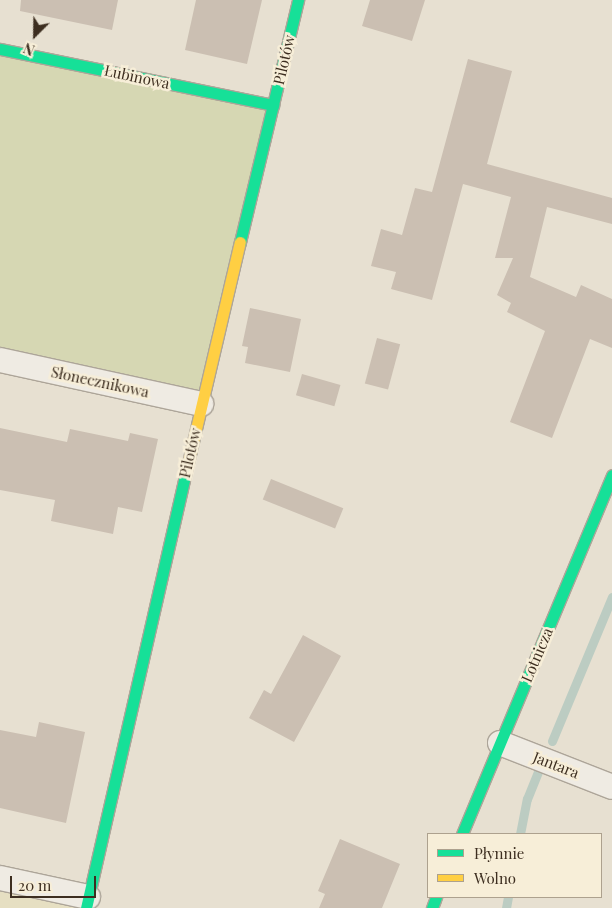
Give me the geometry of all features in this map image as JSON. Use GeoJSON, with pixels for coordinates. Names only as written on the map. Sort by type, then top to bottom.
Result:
{"type":"FeatureCollection","features":[{"type":"Feature","properties":{"kind":"street","name":"Pilotów"},"geometry":{"type":"LineString","coordinates":[[87,903],[201,404],[298,0]]}},
{"type":"Feature","properties":{"kind":"street","name":"Łubinowa"},"geometry":{"type":"LineString","coordinates":[[0,49],[273,105]]}},
{"type":"Feature","properties":{"kind":"street","name":"Słonecznikowa"},"geometry":{"type":"LineString","coordinates":[[0,360],[201,404]]}},
{"type":"Feature","properties":{"kind":"street","name":"Lotnicza"},"geometry":{"type":"LineString","coordinates":[[462,833],[612,475]]}},
{"type":"Feature","properties":{"kind":"street","name":"Jantara"},"geometry":{"type":"LineString","coordinates":[[500,743],[612,787]]}},
{"type":"Feature","properties":{"kind":"street"},"geometry":{"type":"LineString","coordinates":[[0,878],[87,903]]}},
{"type":"Feature","properties":{"kind":"shaded area"},"geometry":{"type":"Polygon","coordinates":[[[0,878],[86,908],[0,908],[0,878]]]}},
{"type":"Feature","properties":{"kind":"green space"},"geometry":{"type":"Polygon","coordinates":[[[0,49],[273,105],[201,404],[0,360],[0,49]]]}},
{"type":"Feature","properties":{"kind":"building"},"geometry":{"type":"Polygon","coordinates":[[[21,0],[118,0],[112,30],[20,11],[21,0]]]}},
{"type":"Feature","properties":{"kind":"building"},"geometry":{"type":"Polygon","coordinates":[[[196,0],[262,0],[247,64],[185,50],[196,0]]]}},
{"type":"Feature","properties":{"kind":"building"},"geometry":{"type":"Polygon","coordinates":[[[370,0],[425,0],[412,41],[362,26],[370,0]]]}},
{"type":"Feature","properties":{"kind":"building"},"geometry":{"type":"Polygon","coordinates":[[[468,59],[512,71],[487,164],[612,198],[612,224],[547,207],[530,277],[576,297],[581,285],[612,299],[612,348],[590,339],[552,438],[510,422],[545,331],[507,312],[511,303],[497,295],[513,258],[495,258],[511,197],[463,184],[432,300],[391,289],[396,272],[371,266],[381,229],[402,235],[415,188],[432,192],[468,59]]]}},
{"type":"Feature","properties":{"kind":"building"},"geometry":{"type":"Polygon","coordinates":[[[250,308],[301,319],[290,372],[245,363],[248,347],[242,346],[250,308]]]}},
{"type":"Feature","properties":{"kind":"building"},"geometry":{"type":"Polygon","coordinates":[[[377,338],[400,344],[388,390],[365,383],[377,338]]]}},
{"type":"Feature","properties":{"kind":"building"},"geometry":{"type":"Polygon","coordinates":[[[302,374],[340,385],[334,406],[296,395],[302,374]]]}},
{"type":"Feature","properties":{"kind":"building"},"geometry":{"type":"Polygon","coordinates":[[[0,428],[67,442],[70,429],[128,441],[130,433],[158,439],[142,512],[118,507],[113,534],[51,521],[55,500],[0,490],[0,428]]]}},
{"type":"Feature","properties":{"kind":"building"},"geometry":{"type":"Polygon","coordinates":[[[271,479],[343,508],[335,529],[263,499],[271,479]]]}},
{"type":"Feature","properties":{"kind":"building"},"geometry":{"type":"Polygon","coordinates":[[[303,635],[341,656],[294,742],[249,718],[264,690],[271,694],[303,635]]]}},
{"type":"Feature","properties":{"kind":"building"},"geometry":{"type":"Polygon","coordinates":[[[39,722],[85,732],[66,823],[0,808],[0,730],[36,737],[39,722]]]}},
{"type":"Feature","properties":{"kind":"building"},"geometry":{"type":"Polygon","coordinates":[[[340,839],[400,864],[382,908],[319,908],[325,894],[318,891],[340,839]]]}},
{"type":"Feature","properties":{"kind":"waterway"},"geometry":{"type":"LineString","coordinates":[[552,741],[612,597]]}},
{"type":"Feature","properties":{"kind":"waterway"},"geometry":{"type":"LineString","coordinates":[[520,833],[527,799],[540,767]]}},
{"type":"Feature","properties":{"kind":"waterway"},"geometry":{"type":"LineString","coordinates":[[506,908],[508,898]]}},
{"type":"Feature","properties":{"kind":"traffic: fast"},"geometry":{"type":"LineString","coordinates":[[240,242],[298,0]]}},
{"type":"Feature","properties":{"kind":"traffic: fast"},"geometry":{"type":"LineString","coordinates":[[0,49],[273,105]]}},
{"type":"Feature","properties":{"kind":"traffic: fast"},"geometry":{"type":"LineString","coordinates":[[86,908],[188,463]]}},
{"type":"Feature","properties":{"kind":"traffic: fast"},"geometry":{"type":"LineString","coordinates":[[462,833],[612,475]]}},
{"type":"Feature","properties":{"kind":"traffic: fast"},"geometry":{"type":"LineString","coordinates":[[432,908],[436,898]]}},
{"type":"Feature","properties":{"kind":"traffic: slow"},"geometry":{"type":"LineString","coordinates":[[188,463],[240,242]]}}]}
